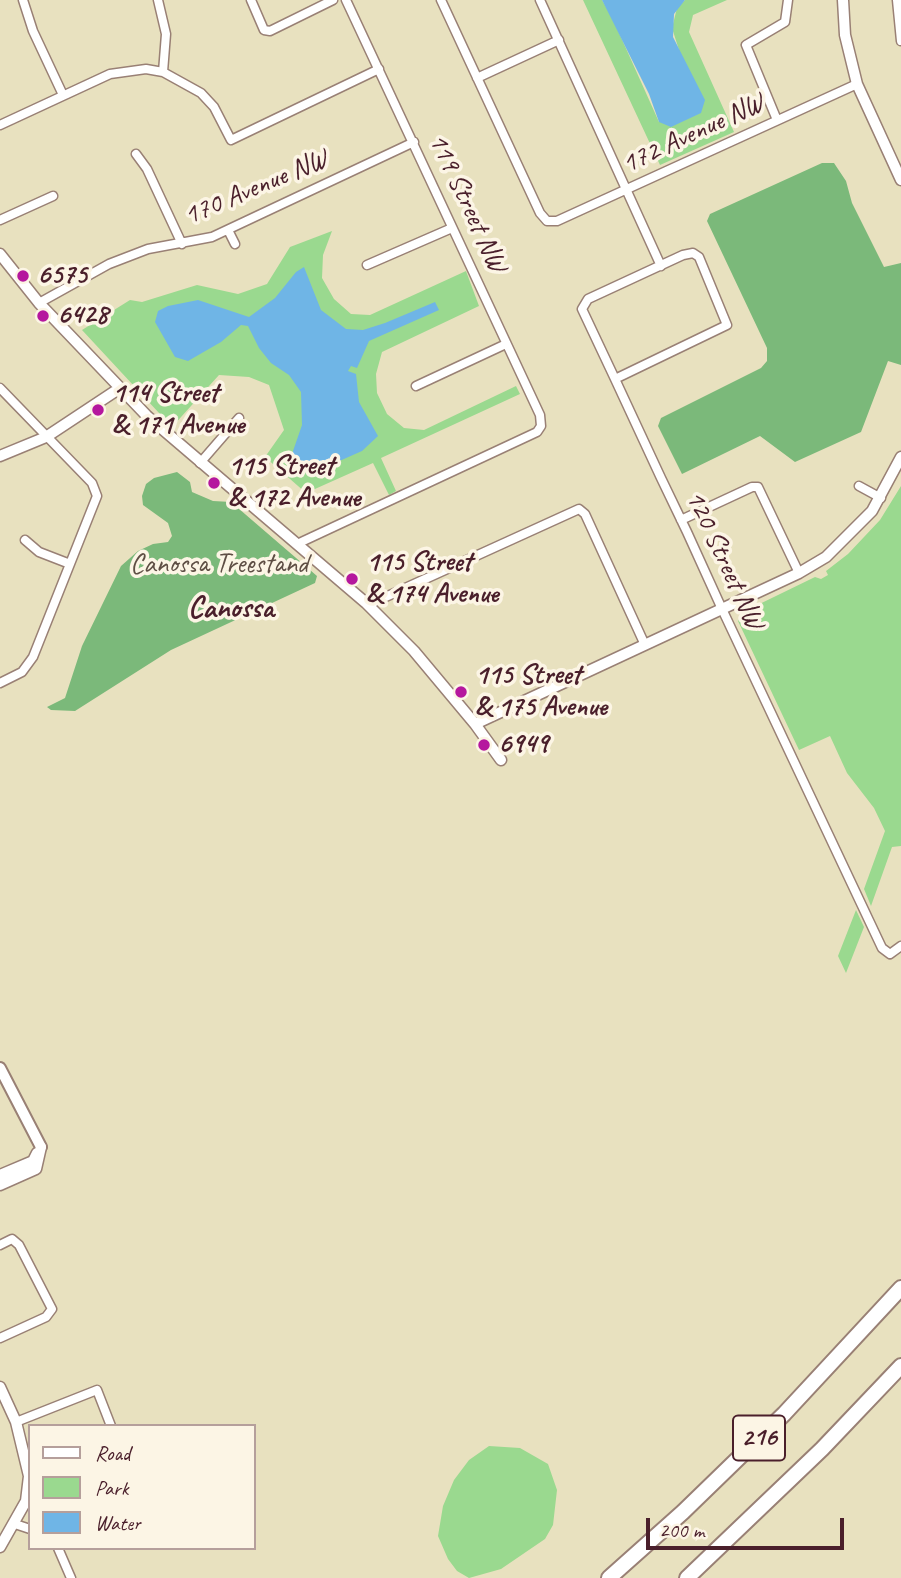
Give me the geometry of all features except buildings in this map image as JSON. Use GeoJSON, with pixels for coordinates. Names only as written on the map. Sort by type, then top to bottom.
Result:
{"type":"FeatureCollection","features":[{"type":"Feature","properties":{"kind":"highway","name":"216"},"geometry":{"type":"LineString","coordinates":[[609,1578],[683,1512],[783,1415],[901,1288]]}},
{"type":"Feature","properties":{"kind":"highway","name":"216"},"geometry":{"type":"LineString","coordinates":[[687,1578],[813,1458],[901,1366]]}},
{"type":"Feature","properties":{"kind":"main road"},"geometry":{"type":"LineString","coordinates":[[0,1068],[41,1147]]}},
{"type":"Feature","properties":{"kind":"street"},"geometry":{"type":"LineString","coordinates":[[23,0],[33,32],[63,96]]}},
{"type":"Feature","properties":{"kind":"street"},"geometry":{"type":"LineString","coordinates":[[158,0],[166,34],[163,72]]}},
{"type":"Feature","properties":{"kind":"street"},"geometry":{"type":"LineString","coordinates":[[251,0],[264,30],[270,31],[332,0]]}},
{"type":"Feature","properties":{"kind":"street","name":"119 Street NW"},"geometry":{"type":"LineString","coordinates":[[297,544],[537,432],[541,426],[540,415],[346,0]]}},
{"type":"Feature","properties":{"kind":"street"},"geometry":{"type":"LineString","coordinates":[[441,0],[477,78],[559,40]]}},
{"type":"Feature","properties":{"kind":"street"},"geometry":{"type":"LineString","coordinates":[[540,0],[660,266],[693,253],[701,260],[727,325],[615,379]]}},
{"type":"Feature","properties":{"kind":"street"},"geometry":{"type":"LineString","coordinates":[[777,120],[746,45],[785,22],[789,0]]}},
{"type":"Feature","properties":{"kind":"street"},"geometry":{"type":"LineString","coordinates":[[843,0],[845,35],[857,84],[896,156],[901,180]]}},
{"type":"Feature","properties":{"kind":"street"},"geometry":{"type":"LineString","coordinates":[[897,0],[901,41]]}},
{"type":"Feature","properties":{"kind":"street"},"geometry":{"type":"LineString","coordinates":[[0,125],[123,71],[146,69],[163,72],[201,93],[214,107],[231,139],[379,69]]}},
{"type":"Feature","properties":{"kind":"street","name":"172 Avenue NW"},"geometry":{"type":"LineString","coordinates":[[477,78],[540,213],[547,221],[557,221],[857,84]]}},
{"type":"Feature","properties":{"kind":"street","name":"170 Avenue NW"},"geometry":{"type":"LineString","coordinates":[[39,303],[123,257],[182,244],[228,230],[414,142]]}},
{"type":"Feature","properties":{"kind":"street"},"geometry":{"type":"LineString","coordinates":[[136,154],[147,169],[182,244]]}},
{"type":"Feature","properties":{"kind":"street"},"geometry":{"type":"LineString","coordinates":[[0,220],[53,196]]}},
{"type":"Feature","properties":{"kind":"street"},"geometry":{"type":"LineString","coordinates":[[367,265],[453,228]]}},
{"type":"Feature","properties":{"kind":"street"},"geometry":{"type":"LineString","coordinates":[[228,230],[235,244]]}},
{"type":"Feature","properties":{"kind":"street"},"geometry":{"type":"LineString","coordinates":[[0,254],[39,303],[120,388],[200,463],[368,605],[414,651],[475,724],[501,760]]}},
{"type":"Feature","properties":{"kind":"street","name":"120 Street NW"},"geometry":{"type":"LineString","coordinates":[[660,266],[583,303],[582,309],[722,609],[832,833],[882,948],[890,954],[901,946]]}},
{"type":"Feature","properties":{"kind":"street"},"geometry":{"type":"LineString","coordinates":[[416,386],[506,344]]}},
{"type":"Feature","properties":{"kind":"street"},"geometry":{"type":"LineString","coordinates":[[0,388],[97,492],[96,502],[30,662],[18,674],[0,683]]}},
{"type":"Feature","properties":{"kind":"street"},"geometry":{"type":"LineString","coordinates":[[0,456],[46,436],[120,388]]}},
{"type":"Feature","properties":{"kind":"street"},"geometry":{"type":"LineString","coordinates":[[200,463],[239,418]]}},
{"type":"Feature","properties":{"kind":"street"},"geometry":{"type":"LineString","coordinates":[[475,724],[799,573],[841,545],[881,498],[901,457]]}},
{"type":"Feature","properties":{"kind":"street"},"geometry":{"type":"LineString","coordinates":[[859,486],[881,498]]}},
{"type":"Feature","properties":{"kind":"street"},"geometry":{"type":"LineString","coordinates":[[681,520],[752,487],[758,487],[799,573]]}},
{"type":"Feature","properties":{"kind":"street"},"geometry":{"type":"LineString","coordinates":[[368,605],[579,509],[585,514],[645,645]]}},
{"type":"Feature","properties":{"kind":"street"},"geometry":{"type":"LineString","coordinates":[[25,540],[39,552],[70,564]]}},
{"type":"Feature","properties":{"kind":"street"},"geometry":{"type":"LineString","coordinates":[[0,1175],[33,1161],[41,1147]]}},
{"type":"Feature","properties":{"kind":"street"},"geometry":{"type":"LineString","coordinates":[[0,1185],[36,1169],[41,1147]]}},
{"type":"Feature","properties":{"kind":"street"},"geometry":{"type":"LineString","coordinates":[[0,1245],[12,1239],[19,1245],[52,1310],[0,1338]]}},
{"type":"Feature","properties":{"kind":"street"},"geometry":{"type":"LineString","coordinates":[[0,1387],[16,1422],[28,1472]]}},
{"type":"Feature","properties":{"kind":"street"},"geometry":{"type":"LineString","coordinates":[[16,1422],[97,1390],[110,1424]]}},
{"type":"Feature","properties":{"kind":"street"},"geometry":{"type":"LineString","coordinates":[[0,1546],[26,1501],[28,1484]]}},
{"type":"Feature","properties":{"kind":"street"},"geometry":{"type":"LineString","coordinates":[[15,1524],[28,1528]]}},
{"type":"Feature","properties":{"kind":"street"},"geometry":{"type":"LineString","coordinates":[[59,1550],[71,1578]]}},
{"type":"Feature","properties":{"kind":"green space"},"geometry":{"type":"Polygon","coordinates":[[[583,0],[602,0],[659,122],[679,50],[672,28],[677,8],[685,0],[727,0],[693,15],[689,32],[734,132],[660,165],[583,0]]]}},
{"type":"Feature","properties":{"kind":"green space"},"geometry":{"type":"Polygon","coordinates":[[[822,163],[834,163],[846,181],[852,203],[884,267],[901,263],[901,365],[888,361],[861,432],[795,462],[760,436],[682,474],[658,426],[661,418],[761,368],[767,361],[767,348],[707,221],[710,214],[822,163]]]}},
{"type":"Feature","properties":{"kind":"green space"},"geometry":{"type":"Polygon","coordinates":[[[332,231],[323,255],[322,278],[334,299],[351,314],[370,315],[466,271],[479,306],[382,352],[376,374],[377,393],[387,414],[404,428],[424,430],[516,386],[520,394],[381,458],[396,491],[389,495],[373,463],[306,493],[265,457],[284,430],[269,385],[249,377],[219,375],[172,427],[82,330],[130,300],[142,302],[197,285],[238,294],[267,284],[290,247],[332,231]]]}},
{"type":"Feature","properties":{"kind":"green space","name":"Canossa Treestand"},"geometry":{"type":"Polygon","coordinates":[[[177,472],[190,482],[192,492],[213,501],[231,502],[317,576],[315,583],[171,650],[75,711],[51,710],[47,707],[65,698],[82,646],[121,566],[138,551],[153,544],[168,542],[172,536],[168,523],[143,505],[142,496],[146,484],[154,478],[177,472]]]}},
{"type":"Feature","properties":{"kind":"green space"},"geometry":{"type":"Polygon","coordinates":[[[901,486],[901,846],[892,847],[871,906],[864,889],[885,831],[874,808],[847,773],[830,736],[799,750],[738,621],[741,613],[815,577],[821,579],[828,575],[826,571],[848,554],[880,520],[901,486]]]}},
{"type":"Feature","properties":{"kind":"green space"},"geometry":{"type":"Polygon","coordinates":[[[856,910],[864,927],[846,973],[838,956],[856,910]]]}},
{"type":"Feature","properties":{"kind":"green space"},"geometry":{"type":"Polygon","coordinates":[[[489,1446],[520,1448],[548,1464],[557,1490],[553,1525],[545,1539],[501,1569],[469,1578],[457,1571],[448,1559],[438,1536],[443,1506],[454,1480],[469,1460],[489,1446]]]}},
{"type":"Feature","properties":{"kind":"water"},"geometry":{"type":"Polygon","coordinates":[[[602,0],[685,0],[674,14],[673,37],[705,100],[701,113],[671,127],[659,122],[649,94],[602,0]]]}},
{"type":"Feature","properties":{"kind":"water"},"geometry":{"type":"Polygon","coordinates":[[[304,267],[321,310],[346,329],[363,330],[435,302],[439,310],[369,341],[357,368],[351,366],[348,371],[356,374],[359,402],[378,436],[362,451],[319,470],[303,469],[293,463],[293,451],[302,425],[301,392],[289,375],[271,363],[259,348],[248,326],[241,325],[221,342],[188,361],[175,357],[155,322],[158,311],[168,306],[198,300],[249,317],[275,298],[296,272],[304,267]]]}},
{"type":"Feature","properties":{"kind":"place","name":"6575"},"geometry":{"type":"Point","coordinates":[23,276]}},
{"type":"Feature","properties":{"kind":"place","name":"6428"},"geometry":{"type":"Point","coordinates":[43,316]}},
{"type":"Feature","properties":{"kind":"place","name":"114 Street & 171 Avenue"},"geometry":{"type":"Point","coordinates":[98,410]}},
{"type":"Feature","properties":{"kind":"place","name":"115 Street & 172 Avenue"},"geometry":{"type":"Point","coordinates":[214,483]}},
{"type":"Feature","properties":{"kind":"place","name":"115 Street & 174 Avenue"},"geometry":{"type":"Point","coordinates":[352,579]}},
{"type":"Feature","properties":{"kind":"place","name":"115 Street & 175 Avenue"},"geometry":{"type":"Point","coordinates":[461,692]}},
{"type":"Feature","properties":{"kind":"place","name":"6949"},"geometry":{"type":"Point","coordinates":[484,745]}},
{"type":"Feature","properties":{"kind":"district","name":"Canossa"},"geometry":{"type":"Point","coordinates":[231,609]}}]}
